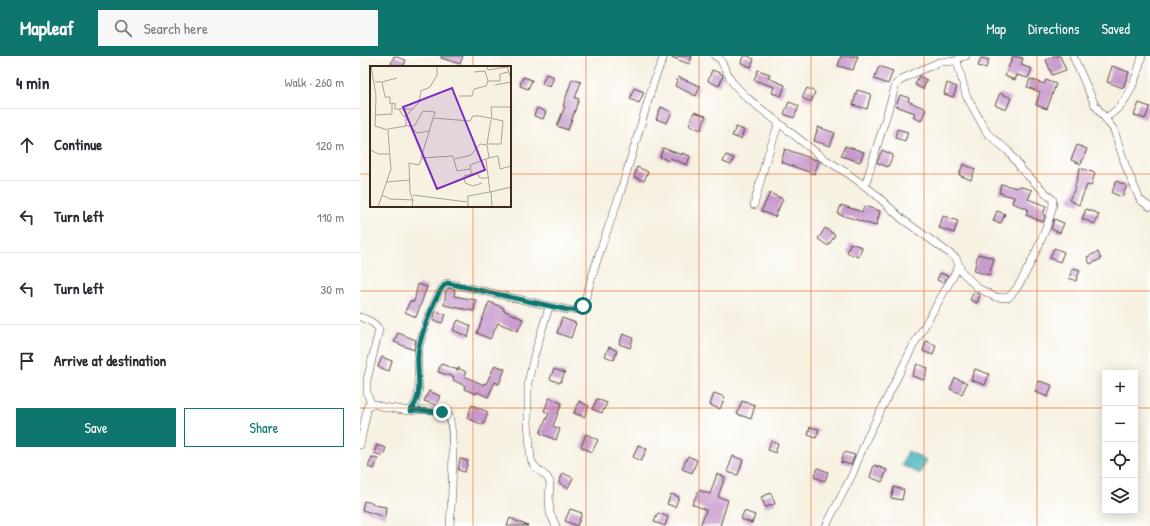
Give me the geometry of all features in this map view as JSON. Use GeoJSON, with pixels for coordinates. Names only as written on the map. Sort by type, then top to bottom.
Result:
{"type":"FeatureCollection","features":[{"type":"Feature","properties":{"kind":"street"},"geometry":{"type":"LineString","coordinates":[[410,411],[416,405],[418,395],[419,370],[417,355],[420,341],[434,305],[443,286],[447,283],[549,307],[578,310],[583,306],[620,194],[655,78],[664,56]]}},
{"type":"Feature","properties":{"kind":"street"},"geometry":{"type":"LineString","coordinates":[[715,56],[720,59],[732,82],[746,97],[823,158],[866,186],[902,219],[956,258],[962,272],[978,288],[995,297],[1008,298],[1016,289],[1040,241],[1053,207],[1053,200],[1023,172],[1008,151],[987,133],[966,95],[957,61]]}},
{"type":"Feature","properties":{"kind":"street"},"geometry":{"type":"LineString","coordinates":[[866,186],[896,84],[906,77],[932,64],[957,61],[960,57],[966,56]]}},
{"type":"Feature","properties":{"kind":"street"},"geometry":{"type":"LineString","coordinates":[[1073,56],[1095,105],[1114,130],[1126,167],[1140,200],[1150,207]]}},
{"type":"Feature","properties":{"kind":"street"},"geometry":{"type":"LineString","coordinates":[[1105,118],[1114,113],[1132,88],[1142,56]]}},
{"type":"Feature","properties":{"kind":"street"},"geometry":{"type":"LineString","coordinates":[[754,205],[766,160],[779,123]]}},
{"type":"Feature","properties":{"kind":"street"},"geometry":{"type":"LineString","coordinates":[[826,526],[852,475],[866,440],[913,346],[959,266]]}},
{"type":"Feature","properties":{"kind":"street"},"geometry":{"type":"LineString","coordinates":[[549,307],[534,356],[528,383],[528,422],[531,460],[535,467],[547,477],[550,482],[550,513],[556,526]]}},
{"type":"Feature","properties":{"kind":"street"},"geometry":{"type":"LineString","coordinates":[[360,317],[370,321],[377,326],[379,330],[367,380],[367,393],[370,404],[368,405],[360,445]]}},
{"type":"Feature","properties":{"kind":"street"},"geometry":{"type":"LineString","coordinates":[[370,404],[383,408],[442,412],[447,413],[451,419],[453,432],[452,507],[450,526]]}},
{"type":"Feature","properties":{"kind":"water"},"geometry":{"type":"Polygon","coordinates":[[[908,451],[927,460],[920,474],[901,465],[908,451]]]}},
{"type":"Feature","properties":{"kind":"building"},"geometry":{"type":"Polygon","coordinates":[[[394,56],[406,60],[403,66],[396,66],[391,64],[394,56]]]}},
{"type":"Feature","properties":{"kind":"building"},"geometry":{"type":"Polygon","coordinates":[[[441,56],[463,56],[460,64],[441,58],[441,56]]]}},
{"type":"Feature","properties":{"kind":"building"},"geometry":{"type":"Polygon","coordinates":[[[669,56],[692,56],[689,64],[669,56]]]}},
{"type":"Feature","properties":{"kind":"building"},"geometry":{"type":"Polygon","coordinates":[[[743,56],[748,56],[754,59],[751,67],[741,63],[743,56]]]}},
{"type":"Feature","properties":{"kind":"building"},"geometry":{"type":"Polygon","coordinates":[[[841,56],[858,56],[853,70],[838,66],[841,56]]]}},
{"type":"Feature","properties":{"kind":"building"},"geometry":{"type":"Polygon","coordinates":[[[1013,56],[1023,58],[1021,65],[1032,69],[1028,78],[1017,75],[1015,80],[1005,76],[1013,56]]]}},
{"type":"Feature","properties":{"kind":"building"},"geometry":{"type":"Polygon","coordinates":[[[1054,56],[1060,56],[1066,70],[1052,75],[1046,60],[1054,56]]]}},
{"type":"Feature","properties":{"kind":"building"},"geometry":{"type":"Polygon","coordinates":[[[981,58],[989,60],[986,68],[978,66],[981,58]]]}},
{"type":"Feature","properties":{"kind":"building"},"geometry":{"type":"Polygon","coordinates":[[[879,66],[893,71],[888,84],[874,79],[879,66]]]}},
{"type":"Feature","properties":{"kind":"building"},"geometry":{"type":"Polygon","coordinates":[[[1112,66],[1129,72],[1123,88],[1107,82],[1112,66]]]}},
{"type":"Feature","properties":{"kind":"building"},"geometry":{"type":"Polygon","coordinates":[[[712,70],[722,74],[723,76],[719,86],[708,81],[712,70]]]}},
{"type":"Feature","properties":{"kind":"building"},"geometry":{"type":"Polygon","coordinates":[[[758,70],[770,74],[768,78],[785,85],[781,96],[772,93],[774,87],[754,80],[758,70]]]}},
{"type":"Feature","properties":{"kind":"building"},"geometry":{"type":"Polygon","coordinates":[[[546,74],[554,77],[550,87],[542,84],[546,74]]]}},
{"type":"Feature","properties":{"kind":"building"},"geometry":{"type":"Polygon","coordinates":[[[919,76],[927,80],[923,89],[915,85],[919,76]]]}},
{"type":"Feature","properties":{"kind":"building"},"geometry":{"type":"Polygon","coordinates":[[[523,77],[532,80],[528,89],[520,86],[523,77]]]}},
{"type":"Feature","properties":{"kind":"building"},"geometry":{"type":"Polygon","coordinates":[[[678,77],[700,86],[696,96],[675,86],[678,77]]]}},
{"type":"Feature","properties":{"kind":"building"},"geometry":{"type":"Polygon","coordinates":[[[572,79],[581,82],[575,98],[579,99],[568,130],[557,126],[565,106],[563,106],[572,79]]]}},
{"type":"Feature","properties":{"kind":"building"},"geometry":{"type":"Polygon","coordinates":[[[1030,79],[1044,84],[1046,80],[1056,84],[1047,109],[1036,105],[1040,92],[1027,87],[1030,79]]]}},
{"type":"Feature","properties":{"kind":"building"},"geometry":{"type":"Polygon","coordinates":[[[947,83],[957,87],[953,97],[944,94],[947,83]]]}},
{"type":"Feature","properties":{"kind":"building"},"geometry":{"type":"Polygon","coordinates":[[[634,88],[644,92],[639,103],[630,99],[634,88]]]}},
{"type":"Feature","properties":{"kind":"building"},"geometry":{"type":"Polygon","coordinates":[[[807,88],[815,92],[811,102],[802,98],[807,88]]]}},
{"type":"Feature","properties":{"kind":"building"},"geometry":{"type":"Polygon","coordinates":[[[857,90],[871,94],[867,109],[853,105],[857,90]]]}},
{"type":"Feature","properties":{"kind":"building"},"geometry":{"type":"Polygon","coordinates":[[[1000,93],[1011,98],[1006,110],[995,105],[1000,93]]]}},
{"type":"Feature","properties":{"kind":"building"},"geometry":{"type":"Polygon","coordinates":[[[900,95],[909,98],[908,101],[926,109],[921,121],[913,117],[915,113],[896,106],[900,95]]]}},
{"type":"Feature","properties":{"kind":"building"},"geometry":{"type":"Polygon","coordinates":[[[789,102],[799,106],[794,118],[784,114],[789,102]]]}},
{"type":"Feature","properties":{"kind":"building"},"geometry":{"type":"Polygon","coordinates":[[[1139,103],[1150,107],[1145,119],[1134,115],[1139,103]]]}},
{"type":"Feature","properties":{"kind":"building"},"geometry":{"type":"Polygon","coordinates":[[[661,107],[672,112],[667,123],[656,119],[661,107]]]}},
{"type":"Feature","properties":{"kind":"building"},"geometry":{"type":"Polygon","coordinates":[[[537,108],[546,112],[543,119],[534,116],[537,108]]]}},
{"type":"Feature","properties":{"kind":"building"},"geometry":{"type":"Polygon","coordinates":[[[694,112],[706,116],[701,130],[689,125],[694,112]]]}},
{"type":"Feature","properties":{"kind":"building"},"geometry":{"type":"Polygon","coordinates":[[[736,127],[744,130],[741,139],[732,136],[736,127]]]}},
{"type":"Feature","properties":{"kind":"building"},"geometry":{"type":"Polygon","coordinates":[[[818,127],[835,133],[830,146],[814,141],[818,127]]]}},
{"type":"Feature","properties":{"kind":"building"},"geometry":{"type":"Polygon","coordinates":[[[897,129],[908,132],[905,141],[895,138],[897,129]]]}},
{"type":"Feature","properties":{"kind":"building"},"geometry":{"type":"Polygon","coordinates":[[[1077,145],[1087,149],[1081,164],[1071,160],[1077,145]]]}},
{"type":"Feature","properties":{"kind":"building"},"geometry":{"type":"Polygon","coordinates":[[[845,146],[864,152],[860,162],[841,156],[845,146]]]}},
{"type":"Feature","properties":{"kind":"building"},"geometry":{"type":"Polygon","coordinates":[[[663,148],[682,155],[682,153],[690,156],[687,165],[670,158],[669,161],[660,157],[663,148]]]}},
{"type":"Feature","properties":{"kind":"building"},"geometry":{"type":"Polygon","coordinates":[[[785,149],[819,161],[814,174],[781,162],[785,149]]]}},
{"type":"Feature","properties":{"kind":"building"},"geometry":{"type":"Polygon","coordinates":[[[882,150],[893,155],[888,167],[877,163],[882,150]]]}},
{"type":"Feature","properties":{"kind":"building"},"geometry":{"type":"Polygon","coordinates":[[[726,155],[734,158],[731,165],[723,162],[726,155]]]}},
{"type":"Feature","properties":{"kind":"building"},"geometry":{"type":"Polygon","coordinates":[[[963,164],[975,169],[971,180],[959,175],[963,164]]]}},
{"type":"Feature","properties":{"kind":"building"},"geometry":{"type":"Polygon","coordinates":[[[637,167],[648,172],[644,181],[634,177],[637,167]]]}},
{"type":"Feature","properties":{"kind":"building"},"geometry":{"type":"Polygon","coordinates":[[[1080,168],[1095,173],[1091,186],[1087,185],[1079,205],[1069,200],[1074,190],[1080,168]]]}},
{"type":"Feature","properties":{"kind":"building"},"geometry":{"type":"Polygon","coordinates":[[[1116,181],[1127,186],[1122,197],[1112,193],[1116,181]]]}},
{"type":"Feature","properties":{"kind":"building"},"geometry":{"type":"Polygon","coordinates":[[[1001,184],[1017,188],[1018,186],[1032,190],[1028,199],[1046,206],[1043,215],[1045,215],[1043,222],[1026,215],[1028,209],[1012,203],[1014,197],[999,193],[1001,184]]]}},
{"type":"Feature","properties":{"kind":"building"},"geometry":{"type":"Polygon","coordinates":[[[770,193],[783,199],[775,217],[761,211],[770,193]]]}},
{"type":"Feature","properties":{"kind":"building"},"geometry":{"type":"Polygon","coordinates":[[[841,205],[862,212],[864,206],[880,211],[876,226],[838,214],[841,205]]]}},
{"type":"Feature","properties":{"kind":"building"},"geometry":{"type":"Polygon","coordinates":[[[1086,209],[1099,214],[1095,224],[1082,219],[1086,209]]]}},
{"type":"Feature","properties":{"kind":"building"},"geometry":{"type":"Polygon","coordinates":[[[997,211],[1005,214],[1001,223],[993,221],[997,211]]]}},
{"type":"Feature","properties":{"kind":"building"},"geometry":{"type":"Polygon","coordinates":[[[943,216],[958,221],[954,233],[939,228],[943,216]]]}},
{"type":"Feature","properties":{"kind":"building"},"geometry":{"type":"Polygon","coordinates":[[[1054,219],[1064,223],[1060,233],[1051,229],[1054,219]]]}},
{"type":"Feature","properties":{"kind":"building"},"geometry":{"type":"Polygon","coordinates":[[[825,228],[835,235],[828,246],[818,239],[825,228]]]}},
{"type":"Feature","properties":{"kind":"building"},"geometry":{"type":"Polygon","coordinates":[[[850,243],[862,247],[859,257],[847,253],[850,243]]]}},
{"type":"Feature","properties":{"kind":"building"},"geometry":{"type":"Polygon","coordinates":[[[1054,248],[1064,252],[1060,262],[1050,258],[1054,248]]]}},
{"type":"Feature","properties":{"kind":"building"},"geometry":{"type":"Polygon","coordinates":[[[1098,252],[1101,259],[1090,264],[1087,257],[1098,252]]]}},
{"type":"Feature","properties":{"kind":"building"},"geometry":{"type":"Polygon","coordinates":[[[978,254],[994,258],[989,275],[974,271],[978,254]]]}},
{"type":"Feature","properties":{"kind":"building"},"geometry":{"type":"Polygon","coordinates":[[[1073,268],[1080,270],[1076,281],[1069,278],[1073,268]]]}},
{"type":"Feature","properties":{"kind":"building"},"geometry":{"type":"Polygon","coordinates":[[[940,273],[948,276],[943,283],[937,280],[940,273]]]}},
{"type":"Feature","properties":{"kind":"building"},"geometry":{"type":"Polygon","coordinates":[[[418,284],[427,287],[416,317],[405,312],[410,301],[414,302],[418,284]]]}},
{"type":"Feature","properties":{"kind":"building"},"geometry":{"type":"Polygon","coordinates":[[[449,288],[455,290],[454,296],[476,300],[474,311],[444,305],[446,291],[449,288]]]}},
{"type":"Feature","properties":{"kind":"building"},"geometry":{"type":"Polygon","coordinates":[[[974,292],[980,295],[977,303],[970,300],[974,292]]]}},
{"type":"Feature","properties":{"kind":"building"},"geometry":{"type":"Polygon","coordinates":[[[489,302],[504,308],[503,310],[523,319],[518,331],[498,323],[490,339],[477,333],[489,302]]]}},
{"type":"Feature","properties":{"kind":"building"},"geometry":{"type":"Polygon","coordinates":[[[436,311],[446,315],[442,323],[433,320],[436,311]]]}},
{"type":"Feature","properties":{"kind":"building"},"geometry":{"type":"Polygon","coordinates":[[[562,318],[576,323],[571,338],[557,333],[562,318]]]}},
{"type":"Feature","properties":{"kind":"building"},"geometry":{"type":"Polygon","coordinates":[[[458,320],[471,326],[468,337],[453,330],[458,320]]]}},
{"type":"Feature","properties":{"kind":"building"},"geometry":{"type":"Polygon","coordinates":[[[398,333],[416,340],[414,350],[394,342],[398,333]]]}},
{"type":"Feature","properties":{"kind":"building"},"geometry":{"type":"Polygon","coordinates":[[[623,334],[633,338],[630,348],[619,344],[623,334]]]}},
{"type":"Feature","properties":{"kind":"building"},"geometry":{"type":"Polygon","coordinates":[[[926,341],[936,345],[933,355],[923,351],[926,341]]]}},
{"type":"Feature","properties":{"kind":"building"},"geometry":{"type":"Polygon","coordinates":[[[609,347],[617,351],[614,360],[605,356],[609,347]]]}},
{"type":"Feature","properties":{"kind":"building"},"geometry":{"type":"Polygon","coordinates":[[[382,357],[392,361],[389,371],[378,367],[382,357]]]}},
{"type":"Feature","properties":{"kind":"building"},"geometry":{"type":"Polygon","coordinates":[[[441,364],[458,370],[458,368],[466,372],[464,376],[484,385],[484,383],[486,384],[495,365],[505,369],[499,384],[495,382],[488,397],[477,392],[476,394],[464,389],[465,386],[453,380],[454,377],[438,372],[441,364]]]}},
{"type":"Feature","properties":{"kind":"building"},"geometry":{"type":"Polygon","coordinates":[[[917,364],[928,368],[924,380],[912,376],[917,364]]]}},
{"type":"Feature","properties":{"kind":"building"},"geometry":{"type":"Polygon","coordinates":[[[554,369],[565,373],[560,383],[550,379],[554,369]]]}},
{"type":"Feature","properties":{"kind":"building"},"geometry":{"type":"Polygon","coordinates":[[[975,369],[989,374],[985,385],[971,380],[975,369]]]}},
{"type":"Feature","properties":{"kind":"building"},"geometry":{"type":"Polygon","coordinates":[[[955,378],[967,383],[962,394],[950,389],[955,378]]]}},
{"type":"Feature","properties":{"kind":"building"},"geometry":{"type":"Polygon","coordinates":[[[1039,381],[1052,385],[1048,397],[1035,392],[1039,381]]]}},
{"type":"Feature","properties":{"kind":"building"},"geometry":{"type":"Polygon","coordinates":[[[429,391],[440,396],[436,405],[424,401],[429,391]]]}},
{"type":"Feature","properties":{"kind":"building"},"geometry":{"type":"Polygon","coordinates":[[[714,393],[725,397],[720,409],[710,405],[714,393]]]}},
{"type":"Feature","properties":{"kind":"building"},"geometry":{"type":"Polygon","coordinates":[[[549,398],[562,403],[553,426],[560,429],[556,440],[540,433],[549,413],[544,411],[549,398]]]}},
{"type":"Feature","properties":{"kind":"building"},"geometry":{"type":"Polygon","coordinates":[[[597,399],[607,403],[602,413],[592,409],[597,399]]]}},
{"type":"Feature","properties":{"kind":"building"},"geometry":{"type":"Polygon","coordinates":[[[579,401],[589,406],[584,417],[574,413],[579,401]]]}},
{"type":"Feature","properties":{"kind":"building"},"geometry":{"type":"Polygon","coordinates":[[[742,401],[755,405],[751,419],[737,414],[742,401]]]}},
{"type":"Feature","properties":{"kind":"building"},"geometry":{"type":"Polygon","coordinates":[[[472,405],[488,412],[483,425],[467,418],[472,405]]]}},
{"type":"Feature","properties":{"kind":"building"},"geometry":{"type":"Polygon","coordinates":[[[810,427],[819,429],[816,438],[808,435],[810,427]]]}},
{"type":"Feature","properties":{"kind":"building"},"geometry":{"type":"Polygon","coordinates":[[[586,434],[598,440],[592,452],[581,447],[586,434]]]}},
{"type":"Feature","properties":{"kind":"building"},"geometry":{"type":"Polygon","coordinates":[[[771,441],[778,444],[775,453],[768,450],[771,441]]]}},
{"type":"Feature","properties":{"kind":"building"},"geometry":{"type":"Polygon","coordinates":[[[377,445],[386,448],[383,456],[374,453],[377,445]]]}},
{"type":"Feature","properties":{"kind":"building"},"geometry":{"type":"Polygon","coordinates":[[[638,445],[647,449],[641,461],[633,457],[638,445]]]}},
{"type":"Feature","properties":{"kind":"building"},"geometry":{"type":"Polygon","coordinates":[[[844,452],[855,455],[851,465],[841,462],[844,452]]]}},
{"type":"Feature","properties":{"kind":"building"},"geometry":{"type":"Polygon","coordinates":[[[688,456],[697,460],[692,473],[682,469],[688,456]]]}},
{"type":"Feature","properties":{"kind":"building"},"geometry":{"type":"Polygon","coordinates":[[[733,456],[743,460],[738,475],[727,472],[733,456]]]}},
{"type":"Feature","properties":{"kind":"building"},"geometry":{"type":"Polygon","coordinates":[[[372,457],[378,459],[374,469],[368,467],[372,457]]]}},
{"type":"Feature","properties":{"kind":"building"},"geometry":{"type":"Polygon","coordinates":[[[460,459],[468,461],[465,472],[458,470],[460,459]]]}},
{"type":"Feature","properties":{"kind":"building"},"geometry":{"type":"Polygon","coordinates":[[[874,465],[887,470],[882,482],[870,477],[874,465]]]}},
{"type":"Feature","properties":{"kind":"building"},"geometry":{"type":"Polygon","coordinates":[[[818,468],[828,472],[825,481],[814,477],[818,468]]]}},
{"type":"Feature","properties":{"kind":"building"},"geometry":{"type":"Polygon","coordinates":[[[563,473],[573,478],[568,488],[559,483],[563,473]]]}},
{"type":"Feature","properties":{"kind":"building"},"geometry":{"type":"Polygon","coordinates":[[[717,474],[725,477],[718,497],[728,500],[720,526],[700,526],[706,510],[692,504],[699,490],[710,494],[717,474]]]}},
{"type":"Feature","properties":{"kind":"building"},"geometry":{"type":"Polygon","coordinates":[[[894,487],[904,490],[902,500],[891,498],[894,487]]]}},
{"type":"Feature","properties":{"kind":"building"},"geometry":{"type":"Polygon","coordinates":[[[771,493],[775,504],[765,507],[761,497],[771,493]]]}},
{"type":"Feature","properties":{"kind":"building"},"geometry":{"type":"Polygon","coordinates":[[[671,494],[679,497],[675,507],[667,504],[671,494]]]}},
{"type":"Feature","properties":{"kind":"building"},"geometry":{"type":"Polygon","coordinates":[[[364,501],[373,503],[373,505],[386,507],[385,517],[362,510],[364,501]]]}},
{"type":"Feature","properties":{"kind":"building"},"geometry":{"type":"Polygon","coordinates":[[[570,509],[582,513],[577,526],[565,521],[570,509]]]}},
{"type":"Feature","properties":{"kind":"building"},"geometry":{"type":"Polygon","coordinates":[[[744,511],[755,515],[752,523],[741,519],[744,511]]]}},
{"type":"Feature","properties":{"kind":"building"},"geometry":{"type":"Polygon","coordinates":[[[658,513],[668,517],[665,526],[654,522],[658,513]]]}},
{"type":"Feature","properties":{"kind":"building"},"geometry":{"type":"Polygon","coordinates":[[[510,518],[528,526],[507,526],[510,518]]]}},
{"type":"Feature","properties":{"kind":"route"},"geometry":{"type":"LineString","coordinates":[[442,412],[430,410],[410,411],[416,405],[418,395],[419,370],[417,355],[420,341],[443,286],[447,283],[483,290],[530,303],[568,310],[578,310],[583,306]]}}]}
